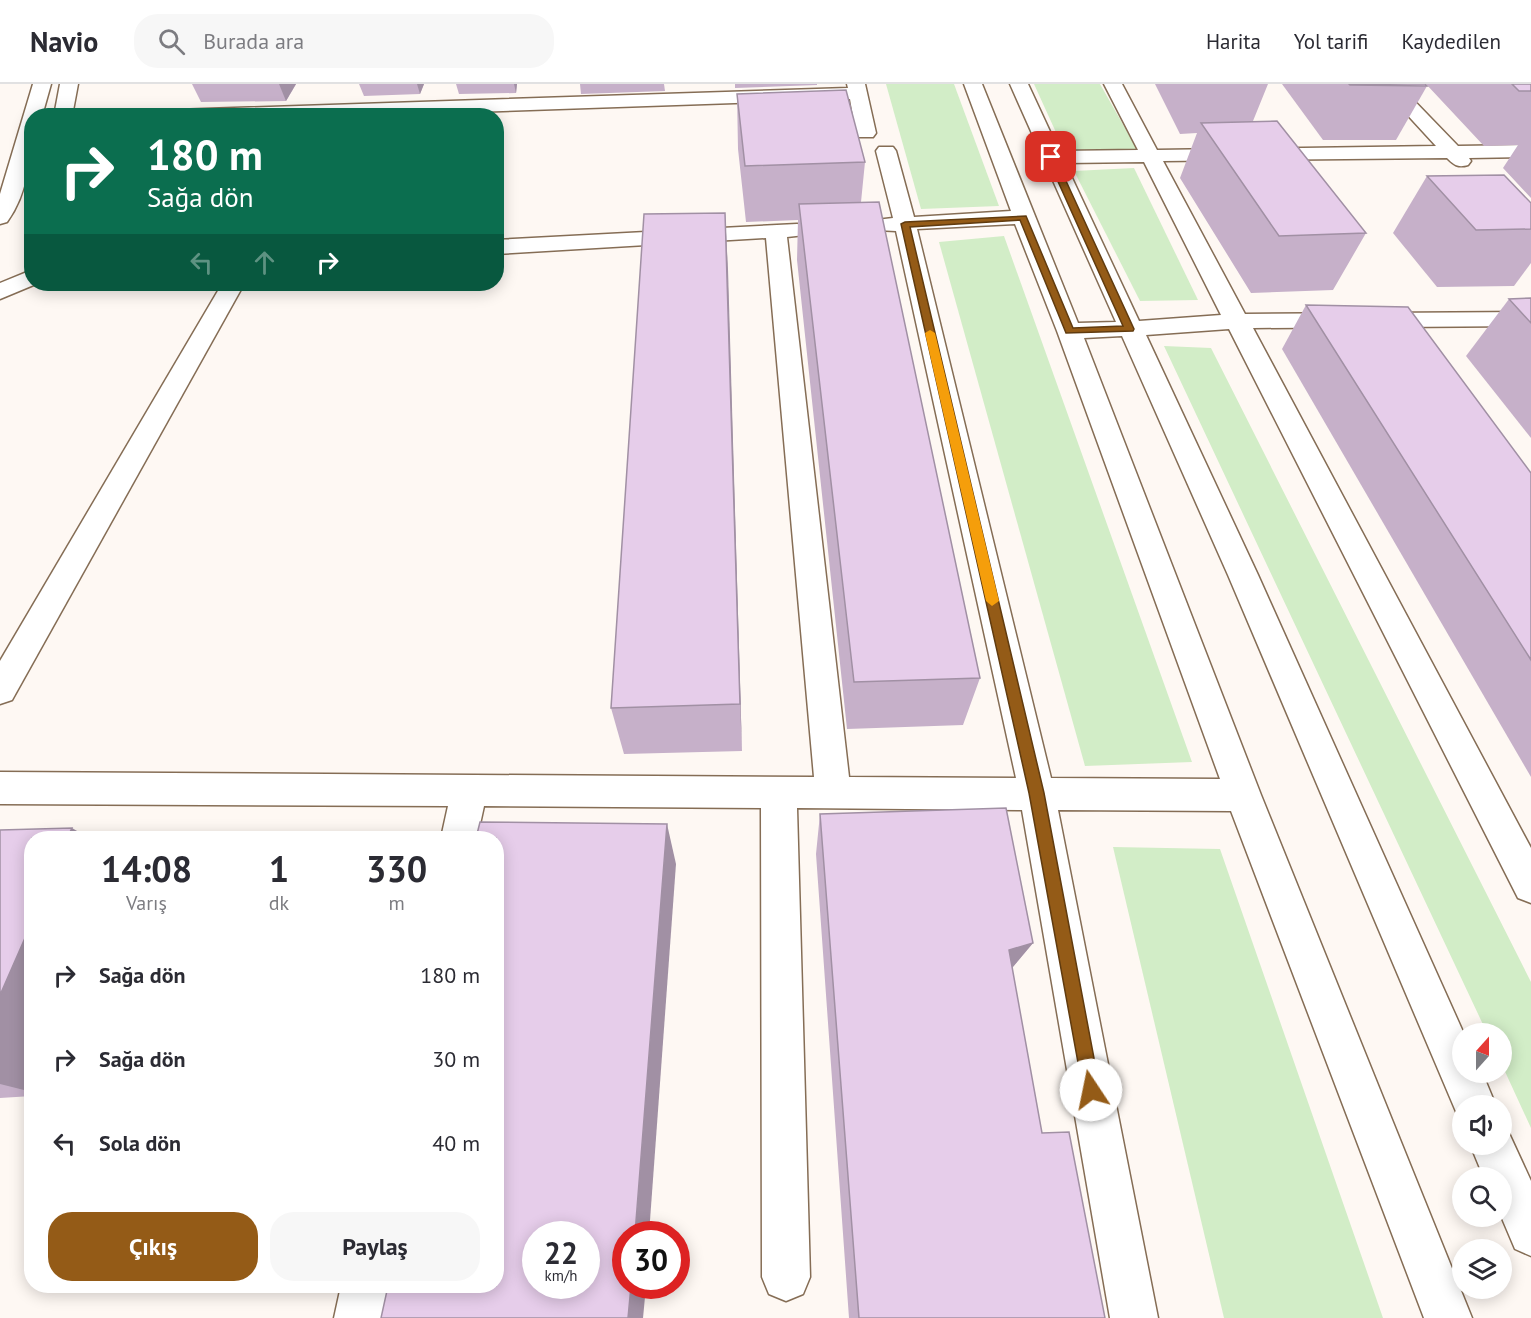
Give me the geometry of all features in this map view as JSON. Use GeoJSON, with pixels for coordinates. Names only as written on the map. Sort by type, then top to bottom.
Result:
{"type":"FeatureCollection","features":[{"type":"Feature","properties":{"kind":"street"},"geometry":{"type":"LineString","coordinates":[[35,108],[42,84]]}},
{"type":"Feature","properties":{"kind":"street"},"geometry":{"type":"LineString","coordinates":[[64,108],[69,84]]}},
{"type":"Feature","properties":{"kind":"street"},"geometry":{"type":"LineString","coordinates":[[559,104],[562,84]]}},
{"type":"Feature","properties":{"kind":"street"},"geometry":{"type":"LineString","coordinates":[[973,84],[1021,207],[1023,218],[1069,331],[1243,795],[1448,1318]]}},
{"type":"Feature","properties":{"kind":"street"},"geometry":{"type":"LineString","coordinates":[[1019,84],[1243,575],[1470,1095]]}},
{"type":"Feature","properties":{"kind":"street"},"geometry":{"type":"LineString","coordinates":[[1113,84],[1531,885]]}},
{"type":"Feature","properties":{"kind":"street"},"geometry":{"type":"LineString","coordinates":[[1388,84],[1476,178]]}},
{"type":"Feature","properties":{"kind":"street"},"geometry":{"type":"LineString","coordinates":[[455,108],[857,89],[866,133]]}},
{"type":"Feature","properties":{"kind":"street"},"geometry":{"type":"LineString","coordinates":[[327,108],[334,93]]}},
{"type":"Feature","properties":{"kind":"street"},"geometry":{"type":"LineString","coordinates":[[0,218],[9,198],[24,145]]}},
{"type":"Feature","properties":{"kind":"street"},"geometry":{"type":"LineString","coordinates":[[886,151],[905,224],[1036,793],[1134,1318]]}},
{"type":"Feature","properties":{"kind":"street"},"geometry":{"type":"LineString","coordinates":[[1051,157],[1531,152]]}},
{"type":"Feature","properties":{"kind":"street"},"geometry":{"type":"LineString","coordinates":[[858,227],[1023,218]]}},
{"type":"Feature","properties":{"kind":"street"},"geometry":{"type":"LineString","coordinates":[[504,247],[823,229]]}},
{"type":"Feature","properties":{"kind":"street"},"geometry":{"type":"LineString","coordinates":[[776,231],[833,793]]}},
{"type":"Feature","properties":{"kind":"street"},"geometry":{"type":"LineString","coordinates":[[0,270],[24,270]]}},
{"type":"Feature","properties":{"kind":"street"},"geometry":{"type":"LineString","coordinates":[[0,292],[24,281]]}},
{"type":"Feature","properties":{"kind":"street"},"geometry":{"type":"LineString","coordinates":[[0,690],[229,291]]}},
{"type":"Feature","properties":{"kind":"street"},"geometry":{"type":"LineString","coordinates":[[1069,331],[1237,321],[1531,319]]}},
{"type":"Feature","properties":{"kind":"street"},"geometry":{"type":"LineString","coordinates":[[1406,320],[1426,348]]}},
{"type":"Feature","properties":{"kind":"street"},"geometry":{"type":"LineString","coordinates":[[0,788],[1243,795]]}},
{"type":"Feature","properties":{"kind":"street"},"geometry":{"type":"LineString","coordinates":[[460,831],[469,791]]}},
{"type":"Feature","properties":{"kind":"street"},"geometry":{"type":"LineString","coordinates":[[779,792],[786,1276]]}},
{"type":"Feature","properties":{"kind":"street"},"geometry":{"type":"LineString","coordinates":[[1497,1155],[1531,1233]]}},
{"type":"Feature","properties":{"kind":"street"},"geometry":{"type":"LineString","coordinates":[[358,1318],[363,1293]]}},
{"type":"Feature","properties":{"kind":"green space"},"geometry":{"type":"Polygon","coordinates":[[[886,84],[954,84],[999,206],[921,209],[886,84]]]}},
{"type":"Feature","properties":{"kind":"green space"},"geometry":{"type":"Polygon","coordinates":[[[1034,84],[1100,84],[1137,149],[1064,150],[1034,84]]]}},
{"type":"Feature","properties":{"kind":"green space"},"geometry":{"type":"Polygon","coordinates":[[[1134,168],[1198,300],[1140,301],[1074,171],[1134,168]]]}},
{"type":"Feature","properties":{"kind":"green space"},"geometry":{"type":"Polygon","coordinates":[[[1004,236],[1192,762],[1085,766],[939,242],[1004,236]]]}},
{"type":"Feature","properties":{"kind":"green space"},"geometry":{"type":"Polygon","coordinates":[[[1164,346],[1211,348],[1531,982],[1531,1128],[1510,1083],[1512,1023],[1482,1023],[1164,346]]]}},
{"type":"Feature","properties":{"kind":"green space"},"geometry":{"type":"Polygon","coordinates":[[[1113,847],[1220,849],[1383,1318],[1224,1318],[1113,847]]]}},
{"type":"Feature","properties":{"kind":"building"},"geometry":{"type":"Polygon","coordinates":[[[1425,84],[1427,86],[1350,85],[1425,84]]]}},
{"type":"Feature","properties":{"kind":"building"},"geometry":{"type":"Polygon","coordinates":[[[1512,84],[1531,84],[1531,91],[1519,91],[1512,84]]]}},
{"type":"Feature","properties":{"kind":"building"},"geometry":{"type":"Polygon","coordinates":[[[846,90],[865,162],[745,166],[737,94],[846,90]]]}},
{"type":"Feature","properties":{"kind":"building"},"geometry":{"type":"Polygon","coordinates":[[[1277,121],[1366,233],[1279,236],[1201,123],[1277,121]]]}},
{"type":"Feature","properties":{"kind":"building"},"geometry":{"type":"Polygon","coordinates":[[[1504,175],[1531,203],[1531,229],[1476,230],[1427,176],[1504,175]]]}},
{"type":"Feature","properties":{"kind":"building"},"geometry":{"type":"Polygon","coordinates":[[[879,202],[980,678],[854,682],[799,204],[879,202]]]}},
{"type":"Feature","properties":{"kind":"building"},"geometry":{"type":"Polygon","coordinates":[[[725,213],[740,704],[611,708],[644,214],[725,213]]]}},
{"type":"Feature","properties":{"kind":"building"},"geometry":{"type":"Polygon","coordinates":[[[1531,298],[1531,323],[1509,299],[1531,298]]]}},
{"type":"Feature","properties":{"kind":"building"},"geometry":{"type":"Polygon","coordinates":[[[1306,305],[1408,307],[1531,473],[1531,660],[1306,305]]]}},
{"type":"Feature","properties":{"kind":"building"},"geometry":{"type":"Polygon","coordinates":[[[1006,808],[1033,943],[1009,950],[1042,1133],[1069,1132],[1105,1318],[859,1318],[820,814],[1006,808]]]}},
{"type":"Feature","properties":{"kind":"building"},"geometry":{"type":"Polygon","coordinates":[[[480,822],[667,824],[636,1221],[612,1221],[612,1299],[630,1299],[628,1318],[381,1318],[386,1293],[504,1293],[504,831],[478,831],[480,822]]]}},
{"type":"Feature","properties":{"kind":"building"},"geometry":{"type":"Polygon","coordinates":[[[72,828],[70,831],[24,831],[24,940],[0,995],[0,830],[72,828]]]}},
{"type":"Feature","properties":{"kind":"slow traffic"},"geometry":{"type":"LineString","coordinates":[[930,333],[992,601]]}},
{"type":"Feature","properties":{"kind":"route"},"geometry":{"type":"LineString","coordinates":[[1051,157],[1129,329],[1069,331],[1023,218],[905,224],[1036,793],[1091,1090]]}}]}
